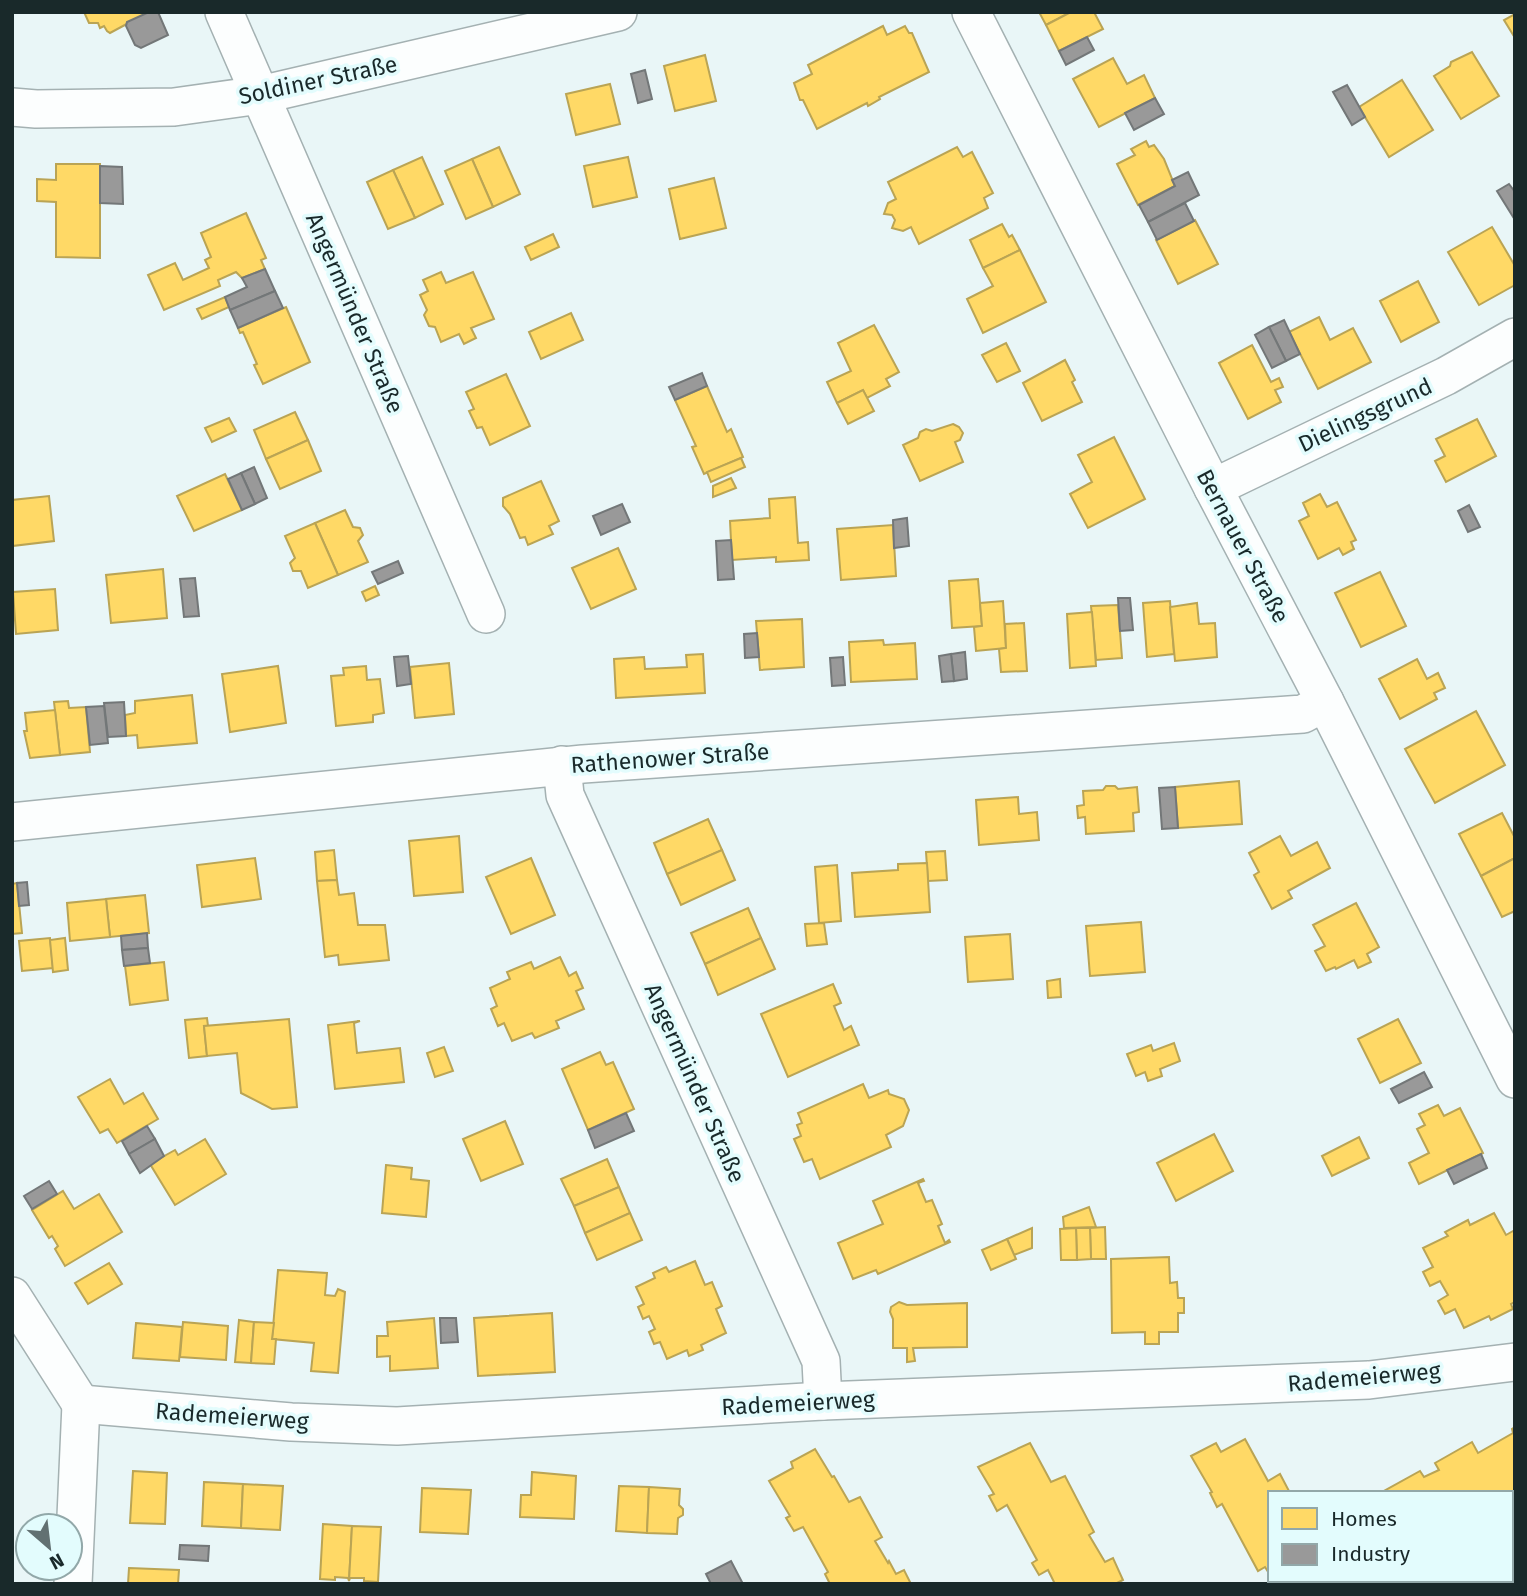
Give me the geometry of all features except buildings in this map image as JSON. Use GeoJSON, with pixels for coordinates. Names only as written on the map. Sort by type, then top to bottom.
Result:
{"type":"FeatureCollection","features":[{"type":"Feature","properties":{"kind":"street","name":"Angermünder Straße"},"geometry":{"type":"LineString","coordinates":[[225,12],[486,614]]}},
{"type":"Feature","properties":{"kind":"street","name":"Soldiner Straße"},"geometry":{"type":"LineString","coordinates":[[12,107],[174,107],[260,95],[618,12]]}},
{"type":"Feature","properties":{"kind":"street","name":"Bernauer Straße"},"geometry":{"type":"LineString","coordinates":[[971,12],[1515,1079]]}},
{"type":"Feature","properties":{"kind":"street","name":"Dielingsgrund"},"geometry":{"type":"LineString","coordinates":[[1213,488],[1446,376],[1515,337]]}},
{"type":"Feature","properties":{"kind":"street","name":"Rathenower Straße"},"geometry":{"type":"LineString","coordinates":[[12,822],[562,765],[1303,714],[1325,702]]}},
{"type":"Feature","properties":{"kind":"street","name":"Angermünder Straße"},"geometry":{"type":"LineString","coordinates":[[562,765],[565,795],[821,1361],[823,1401]]}},
{"type":"Feature","properties":{"kind":"street"},"geometry":{"type":"LineString","coordinates":[[12,1296],[81,1404],[73,1584]]}},
{"type":"Feature","properties":{"kind":"street","name":"Rademeierweg"},"geometry":{"type":"LineString","coordinates":[[81,1404],[291,1422],[397,1426],[823,1401],[1369,1380],[1515,1362]]}}]}
